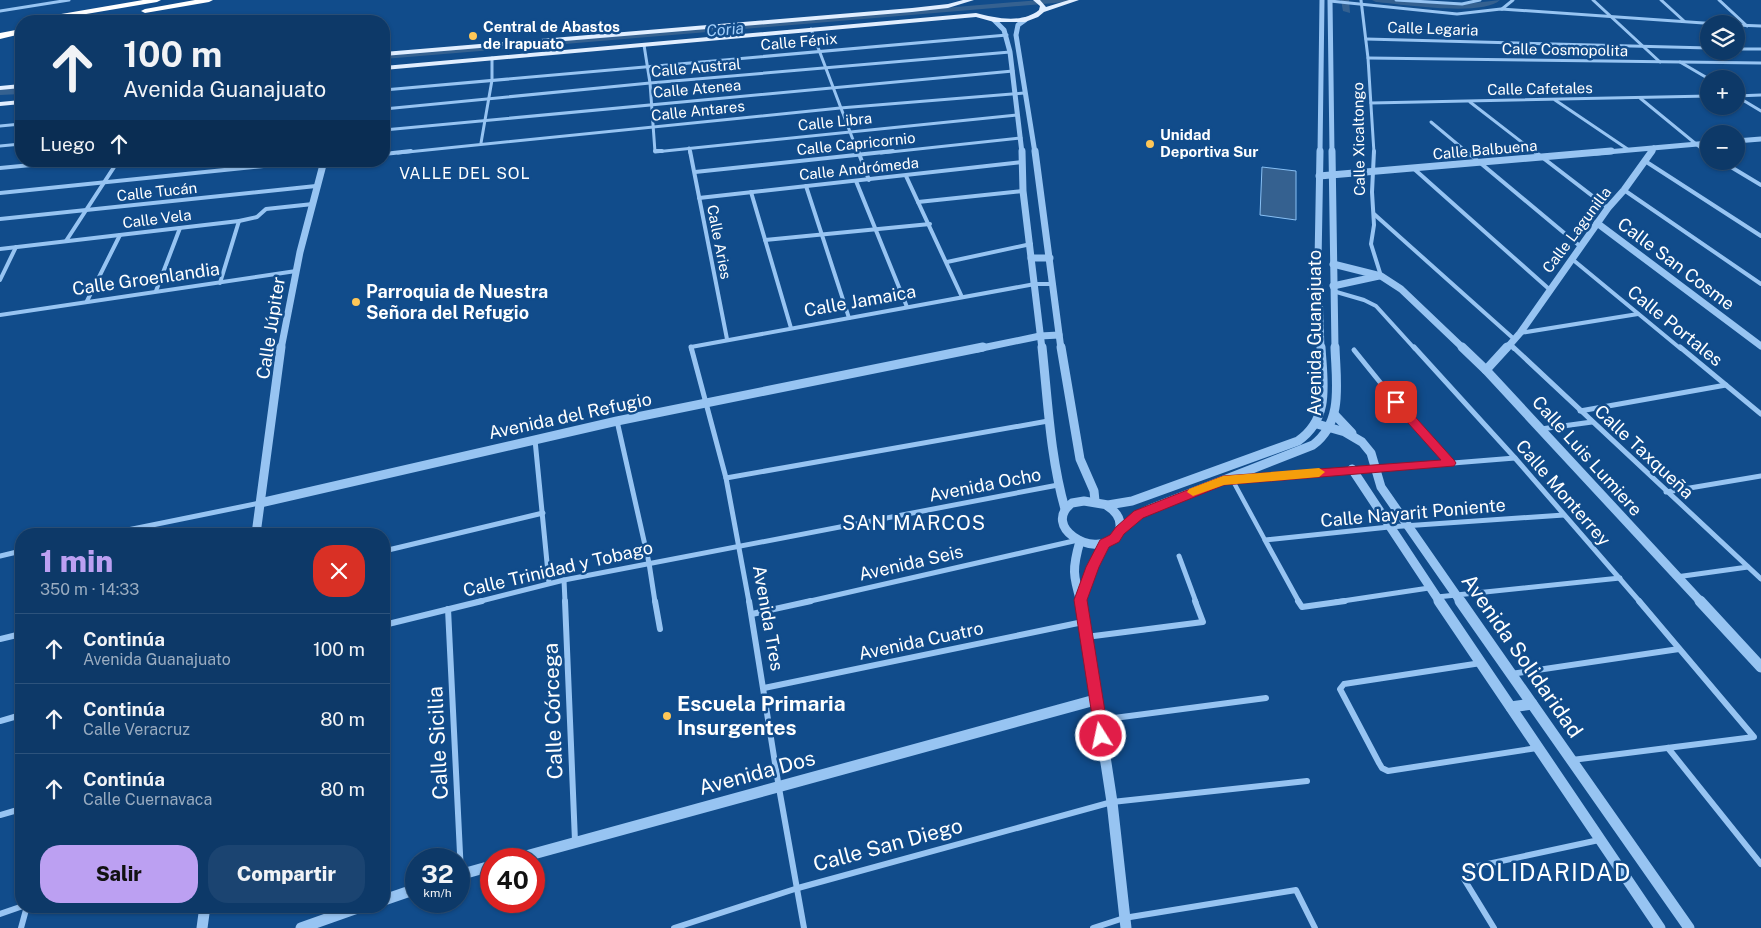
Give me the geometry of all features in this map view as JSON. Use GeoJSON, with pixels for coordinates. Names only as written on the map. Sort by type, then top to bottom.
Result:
{"type":"FeatureCollection","features":[{"type":"Feature","properties":{"kind":"highway"},"geometry":{"type":"LineString","coordinates":[[68,15],[158,0]]}},
{"type":"Feature","properties":{"kind":"highway"},"geometry":{"type":"LineString","coordinates":[[120,15],[209,0]]}},
{"type":"Feature","properties":{"kind":"highway"},"geometry":{"type":"LineString","coordinates":[[0,36],[15,33]]}},
{"type":"Feature","properties":{"kind":"main road"},"geometry":{"type":"LineString","coordinates":[[1036,0],[1043,9]]}},
{"type":"Feature","properties":{"kind":"main road"},"geometry":{"type":"LineString","coordinates":[[390,54],[912,10],[971,7],[994,20],[1025,20],[1036,16],[1043,9],[1076,0]]}},
{"type":"Feature","properties":{"kind":"main road"},"geometry":{"type":"LineString","coordinates":[[390,67],[827,28],[971,7]]}},
{"type":"Feature","properties":{"kind":"main road"},"geometry":{"type":"LineString","coordinates":[[827,28],[855,30],[964,21],[985,23],[1005,32]]}},
{"type":"Feature","properties":{"kind":"main road"},"geometry":{"type":"LineString","coordinates":[[0,88],[15,87]]}},
{"type":"Feature","properties":{"kind":"main road"},"geometry":{"type":"LineString","coordinates":[[0,104],[15,103]]}},
{"type":"Feature","properties":{"kind":"street"},"geometry":{"type":"LineString","coordinates":[[0,11],[69,0]]}},
{"type":"Feature","properties":{"kind":"street","name":"Avenida Guanajuato"},"geometry":{"type":"LineString","coordinates":[[1106,505],[1127,503],[1146,497],[1298,441],[1312,431],[1317,424],[1322,408],[1323,395],[1318,262],[1322,0]]}},
{"type":"Feature","properties":{"kind":"street"},"geometry":{"type":"LineString","coordinates":[[1330,0],[1456,14],[1501,9],[1700,23]]}},
{"type":"Feature","properties":{"kind":"street","name":"Avenida Guanajuato"},"geometry":{"type":"LineString","coordinates":[[1120,531],[1138,514],[1313,445],[1326,435],[1331,428],[1335,416],[1330,0]]}},
{"type":"Feature","properties":{"kind":"street"},"geometry":{"type":"LineString","coordinates":[[1396,0],[1462,4],[1480,0]]}},
{"type":"Feature","properties":{"kind":"street"},"geometry":{"type":"LineString","coordinates":[[1501,9],[1513,0]]}},
{"type":"Feature","properties":{"kind":"street"},"geometry":{"type":"LineString","coordinates":[[1593,0],[1609,17],[1660,62]]}},
{"type":"Feature","properties":{"kind":"street"},"geometry":{"type":"LineString","coordinates":[[1662,0],[1684,22]]}},
{"type":"Feature","properties":{"kind":"street"},"geometry":{"type":"LineString","coordinates":[[1719,0],[1747,26],[1761,26]]}},
{"type":"Feature","properties":{"kind":"street","name":"Calle Xicaltongo"},"geometry":{"type":"LineString","coordinates":[[1360,3],[1366,39],[1371,103],[1374,172],[1372,192],[1374,214],[1371,244],[1381,276]]}},
{"type":"Feature","properties":{"kind":"street"},"geometry":{"type":"LineString","coordinates":[[994,20],[1005,32],[1013,70],[1014,92],[1021,138],[1023,190],[1031,244],[1048,421],[1058,486],[1065,510]]}},
{"type":"Feature","properties":{"kind":"street"},"geometry":{"type":"LineString","coordinates":[[1025,20],[1018,25],[1016,35],[1050,258],[1059,334],[1080,458],[1094,491],[1095,501]]}},
{"type":"Feature","properties":{"kind":"street"},"geometry":{"type":"LineString","coordinates":[[811,29],[869,180]]}},
{"type":"Feature","properties":{"kind":"street","name":"Calle Fénix"},"geometry":{"type":"LineString","coordinates":[[390,89],[819,52],[1005,32]]}},
{"type":"Feature","properties":{"kind":"street","name":"Calle Legaria"},"geometry":{"type":"LineString","coordinates":[[1366,39],[1700,48]]}},
{"type":"Feature","properties":{"kind":"street"},"geometry":{"type":"LineString","coordinates":[[644,45],[650,83],[652,127]]}},
{"type":"Feature","properties":{"kind":"street"},"geometry":{"type":"LineString","coordinates":[[1745,48],[1761,49]]}},
{"type":"Feature","properties":{"kind":"street","name":"Calle Austral"},"geometry":{"type":"LineString","coordinates":[[390,108],[650,83],[1010,52]]}},
{"type":"Feature","properties":{"kind":"street"},"geometry":{"type":"LineString","coordinates":[[481,143],[492,80],[492,58]]}},
{"type":"Feature","properties":{"kind":"street","name":"Calle Cosmopolita"},"geometry":{"type":"LineString","coordinates":[[1368,58],[1761,63]]}},
{"type":"Feature","properties":{"kind":"street"},"geometry":{"type":"LineString","coordinates":[[1679,62],[1700,74]]}},
{"type":"Feature","properties":{"kind":"street","name":"Calle Atenea"},"geometry":{"type":"LineString","coordinates":[[390,129],[1013,70]]}},
{"type":"Feature","properties":{"kind":"street","name":"Calle Antares"},"geometry":{"type":"LineString","coordinates":[[390,153],[840,108],[1014,92],[1024,93]]}},
{"type":"Feature","properties":{"kind":"street"},"geometry":{"type":"LineString","coordinates":[[1745,96],[1761,95]]}},
{"type":"Feature","properties":{"kind":"street","name":"Calle Cafetales"},"geometry":{"type":"LineString","coordinates":[[1371,103],[1700,96]]}},
{"type":"Feature","properties":{"kind":"street"},"geometry":{"type":"LineString","coordinates":[[1640,98],[1700,146]]}},
{"type":"Feature","properties":{"kind":"street"},"geometry":{"type":"LineString","coordinates":[[1555,100],[1629,150]]}},
{"type":"Feature","properties":{"kind":"street"},"geometry":{"type":"LineString","coordinates":[[1470,102],[1608,208]]}},
{"type":"Feature","properties":{"kind":"street"},"geometry":{"type":"LineString","coordinates":[[1745,102],[1761,112]]}},
{"type":"Feature","properties":{"kind":"street","name":"Calle Libra"},"geometry":{"type":"LineString","coordinates":[[652,127],[656,152],[1017,115]]}},
{"type":"Feature","properties":{"kind":"street"},"geometry":{"type":"LineString","coordinates":[[1431,122],[1581,247]]}},
{"type":"Feature","properties":{"kind":"street"},"geometry":{"type":"LineString","coordinates":[[0,126],[15,125]]}},
{"type":"Feature","properties":{"kind":"street","name":"Calle Capricornio"},"geometry":{"type":"LineString","coordinates":[[695,172],[1021,138]]}},
{"type":"Feature","properties":{"kind":"street"},"geometry":{"type":"LineString","coordinates":[[1745,140],[1761,139]]}},
{"type":"Feature","properties":{"kind":"street"},"geometry":{"type":"LineString","coordinates":[[1654,148],[1700,144]]}},
{"type":"Feature","properties":{"kind":"street"},"geometry":{"type":"LineString","coordinates":[[0,146],[15,145]]}},
{"type":"Feature","properties":{"kind":"street","name":"Calle Aries"},"geometry":{"type":"LineString","coordinates":[[689,148],[727,339]]}},
{"type":"Feature","properties":{"kind":"street","name":"Calle Balbuena"},"geometry":{"type":"LineString","coordinates":[[1318,176],[1654,148]]}},
{"type":"Feature","properties":{"kind":"street","name":"Calle Lagunilla"},"geometry":{"type":"LineString","coordinates":[[1486,370],[1520,333],[1549,289],[1654,148]]}},
{"type":"Feature","properties":{"kind":"street"},"geometry":{"type":"LineString","coordinates":[[1645,161],[1761,236]]}},
{"type":"Feature","properties":{"kind":"street","name":"Calle Andrómeda"},"geometry":{"type":"LineString","coordinates":[[699,198],[1022,162]]}},
{"type":"Feature","properties":{"kind":"street"},"geometry":{"type":"LineString","coordinates":[[0,168],[15,167]]}},
{"type":"Feature","properties":{"kind":"street"},"geometry":{"type":"LineString","coordinates":[[66,241],[114,167]]}},
{"type":"Feature","properties":{"kind":"street"},"geometry":{"type":"LineString","coordinates":[[0,193],[255,167]]}},
{"type":"Feature","properties":{"kind":"street","name":"Calle Júpiter"},"geometry":{"type":"LineString","coordinates":[[257,528],[296,271],[322,167]]}},
{"type":"Feature","properties":{"kind":"street"},"geometry":{"type":"LineString","coordinates":[[1413,168],[1549,289]]}},
{"type":"Feature","properties":{"kind":"street"},"geometry":{"type":"LineString","coordinates":[[1735,170],[1761,186]]}},
{"type":"Feature","properties":{"kind":"street"},"geometry":{"type":"LineString","coordinates":[[906,176],[930,224],[962,297]]}},
{"type":"Feature","properties":{"kind":"street"},"geometry":{"type":"LineString","coordinates":[[856,181],[907,307]]}},
{"type":"Feature","properties":{"kind":"street","name":"Calle Tucán"},"geometry":{"type":"LineString","coordinates":[[0,219],[316,186]]}},
{"type":"Feature","properties":{"kind":"street"},"geometry":{"type":"LineString","coordinates":[[806,186],[849,318]]}},
{"type":"Feature","properties":{"kind":"street"},"geometry":{"type":"LineString","coordinates":[[918,202],[1023,190]]}},
{"type":"Feature","properties":{"kind":"street"},"geometry":{"type":"LineString","coordinates":[[1624,190],[1761,284]]}},
{"type":"Feature","properties":{"kind":"street"},"geometry":{"type":"LineString","coordinates":[[752,192],[791,328]]}},
{"type":"Feature","properties":{"kind":"street","name":"Calle Vela"},"geometry":{"type":"LineString","coordinates":[[0,249],[239,220],[257,217],[262,210],[313,204]]}},
{"type":"Feature","properties":{"kind":"street","name":"Calle Taxqueña"},"geometry":{"type":"LineString","coordinates":[[1374,214],[1511,342],[1580,411],[1761,579]]}},
{"type":"Feature","properties":{"kind":"street"},"geometry":{"type":"LineString","coordinates":[[220,283],[239,220]]}},
{"type":"Feature","properties":{"kind":"street","name":"Calle San Cosme"},"geometry":{"type":"LineString","coordinates":[[1597,223],[1761,346]]}},
{"type":"Feature","properties":{"kind":"street"},"geometry":{"type":"LineString","coordinates":[[765,240],[930,224]]}},
{"type":"Feature","properties":{"kind":"street"},"geometry":{"type":"LineString","coordinates":[[156,291],[180,228]]}},
{"type":"Feature","properties":{"kind":"street"},"geometry":{"type":"LineString","coordinates":[[87,301],[120,235]]}},
{"type":"Feature","properties":{"kind":"street"},"geometry":{"type":"LineString","coordinates":[[946,262],[1031,244]]}},
{"type":"Feature","properties":{"kind":"street"},"geometry":{"type":"LineString","coordinates":[[0,280],[16,247]]}},
{"type":"Feature","properties":{"kind":"street"},"geometry":{"type":"LineString","coordinates":[[1031,258],[1050,258]]}},
{"type":"Feature","properties":{"kind":"street","name":"Calle Portales"},"geometry":{"type":"LineString","coordinates":[[1572,259],[1761,414]]}},
{"type":"Feature","properties":{"kind":"street","name":"Calle Luis Lumiere"},"geometry":{"type":"LineString","coordinates":[[1333,264],[1381,276],[1401,289],[1486,370],[1761,667]]}},
{"type":"Feature","properties":{"kind":"street","name":"Calle Groenlandia"},"geometry":{"type":"LineString","coordinates":[[0,315],[296,271]]}},
{"type":"Feature","properties":{"kind":"street"},"geometry":{"type":"LineString","coordinates":[[1333,288],[1381,276]]}},
{"type":"Feature","properties":{"kind":"street","name":"Calle Jamaica"},"geometry":{"type":"LineString","coordinates":[[691,347],[1035,284],[1052,284]]}},
{"type":"Feature","properties":{"kind":"street","name":"Calle Monterrey"},"geometry":{"type":"LineString","coordinates":[[1333,288],[1376,306],[1515,458],[1679,649],[1758,737]]}},
{"type":"Feature","properties":{"kind":"street"},"geometry":{"type":"LineString","coordinates":[[1520,333],[1638,314]]}},
{"type":"Feature","properties":{"kind":"street","name":"Avenida del Refugio"},"geometry":{"type":"LineString","coordinates":[[137,528],[260,503],[617,421],[1040,336],[1059,334]]}},
{"type":"Feature","properties":{"kind":"street","name":"Avenida Tres"},"geometry":{"type":"LineString","coordinates":[[691,347],[726,478],[740,546],[779,788],[804,928]]}},
{"type":"Feature","properties":{"kind":"street"},"geometry":{"type":"LineString","coordinates":[[1354,350],[1396,402],[1450,463]]}},
{"type":"Feature","properties":{"kind":"street"},"geometry":{"type":"LineString","coordinates":[[1580,411],[1726,385]]}},
{"type":"Feature","properties":{"kind":"street","name":"Avenida Solidaridad"},"geometry":{"type":"LineString","coordinates":[[1335,416],[1368,448],[1381,487],[1689,928]]}},
{"type":"Feature","properties":{"kind":"street"},"geometry":{"type":"LineString","coordinates":[[617,421],[649,563],[660,629]]}},
{"type":"Feature","properties":{"kind":"street"},"geometry":{"type":"LineString","coordinates":[[726,478],[1048,421]]}},
{"type":"Feature","properties":{"kind":"street"},"geometry":{"type":"LineString","coordinates":[[1541,429],[1592,422]]}},
{"type":"Feature","properties":{"kind":"street"},"geometry":{"type":"LineString","coordinates":[[1317,424],[1356,437]]}},
{"type":"Feature","properties":{"kind":"street"},"geometry":{"type":"LineString","coordinates":[[534,440],[543,513],[548,583]]}},
{"type":"Feature","properties":{"kind":"street"},"geometry":{"type":"LineString","coordinates":[[1223,481],[1352,469],[1515,458]]}},
{"type":"Feature","properties":{"kind":"street","name":"Avenida Solidaridad"},"geometry":{"type":"LineString","coordinates":[[1352,469],[1388,527],[1660,928]]}},
{"type":"Feature","properties":{"kind":"street"},"geometry":{"type":"LineString","coordinates":[[1666,492],[1761,476]]}},
{"type":"Feature","properties":{"kind":"street"},"geometry":{"type":"LineString","coordinates":[[1234,481],[1302,607],[1432,592],[1456,595],[1620,578]]}},
{"type":"Feature","properties":{"kind":"street","name":"Avenida Ocho"},"geometry":{"type":"LineString","coordinates":[[740,546],[1058,486]]}},
{"type":"Feature","properties":{"kind":"street"},"geometry":{"type":"LineString","coordinates":[[1095,501],[1106,505],[1118,517],[1120,531],[1114,538],[1105,543],[1095,545],[1079,541],[1069,534],[1063,526],[1062,517],[1065,510],[1078,502],[1095,501]]}},
{"type":"Feature","properties":{"kind":"street"},"geometry":{"type":"LineString","coordinates":[[390,550],[543,513]]}},
{"type":"Feature","properties":{"kind":"street","name":"Calle Nayarit Poniente"},"geometry":{"type":"LineString","coordinates":[[1265,540],[1388,527],[1564,515]]}},
{"type":"Feature","properties":{"kind":"street"},"geometry":{"type":"LineString","coordinates":[[1079,541],[1073,572],[1073,583],[1081,600],[1085,638],[1112,802],[1125,923]]}},
{"type":"Feature","properties":{"kind":"street","name":"Avenida Seis"},"geometry":{"type":"LineString","coordinates":[[752,614],[1079,541]]}},
{"type":"Feature","properties":{"kind":"street"},"geometry":{"type":"LineString","coordinates":[[1081,600],[1092,567],[1105,543]]}},
{"type":"Feature","properties":{"kind":"street","name":"Calle Trinidad y Tobago"},"geometry":{"type":"LineString","coordinates":[[390,624],[548,583],[740,546]]}},
{"type":"Feature","properties":{"kind":"street"},"geometry":{"type":"LineString","coordinates":[[0,556],[15,553]]}},
{"type":"Feature","properties":{"kind":"street"},"geometry":{"type":"LineString","coordinates":[[1085,638],[1203,622],[1179,556]]}},
{"type":"Feature","properties":{"kind":"street"},"geometry":{"type":"LineString","coordinates":[[1676,577],[1748,567]]}},
{"type":"Feature","properties":{"kind":"street","name":"Calle Córcega"},"geometry":{"type":"LineString","coordinates":[[564,580],[575,841]]}},
{"type":"Feature","properties":{"kind":"street","name":"Calle Sicilia"},"geometry":{"type":"LineString","coordinates":[[448,609],[459,848]]}},
{"type":"Feature","properties":{"kind":"street","name":"Avenida Cuatro"},"geometry":{"type":"LineString","coordinates":[[764,688],[1083,622]]}},
{"type":"Feature","properties":{"kind":"street"},"geometry":{"type":"LineString","coordinates":[[0,638],[15,635]]}},
{"type":"Feature","properties":{"kind":"street"},"geometry":{"type":"LineString","coordinates":[[1511,674],[1679,649]]}},
{"type":"Feature","properties":{"kind":"street"},"geometry":{"type":"LineString","coordinates":[[1482,663],[1341,686],[1340,689],[1382,768],[1388,772],[1538,748]]}},
{"type":"Feature","properties":{"kind":"street"},"geometry":{"type":"LineString","coordinates":[[1099,720],[1266,698]]}},
{"type":"Feature","properties":{"kind":"street","name":"Avenida Dos"},"geometry":{"type":"LineString","coordinates":[[545,850],[779,788],[1095,700]]}},
{"type":"Feature","properties":{"kind":"street"},"geometry":{"type":"LineString","coordinates":[[1511,707],[1532,704]]}},
{"type":"Feature","properties":{"kind":"street"},"geometry":{"type":"LineString","coordinates":[[0,721],[15,717]]}},
{"type":"Feature","properties":{"kind":"street"},"geometry":{"type":"LineString","coordinates":[[1571,760],[1758,737]]}},
{"type":"Feature","properties":{"kind":"street"},"geometry":{"type":"LineString","coordinates":[[1668,748],[1761,864]]}},
{"type":"Feature","properties":{"kind":"street","name":"Calle San Diego"},"geometry":{"type":"LineString","coordinates":[[674,928],[798,888],[1112,802],[1307,781]]}},
{"type":"Feature","properties":{"kind":"street"},"geometry":{"type":"LineString","coordinates":[[0,815],[15,811]]}},
{"type":"Feature","properties":{"kind":"street"},"geometry":{"type":"LineString","coordinates":[[1494,928],[1464,879],[1469,868],[1599,840]]}},
{"type":"Feature","properties":{"kind":"street"},"geometry":{"type":"LineString","coordinates":[[1094,928],[1296,890],[1315,928]]}},
{"type":"Feature","properties":{"kind":"street"},"geometry":{"type":"LineString","coordinates":[[390,898],[405,893]]}},
{"type":"Feature","properties":{"kind":"street"},"geometry":{"type":"LineString","coordinates":[[0,914],[15,909]]}},
{"type":"Feature","properties":{"kind":"street"},"geometry":{"type":"LineString","coordinates":[[21,928],[25,913]]}},
{"type":"Feature","properties":{"kind":"street"},"geometry":{"type":"LineString","coordinates":[[202,928],[205,913]]}},
{"type":"Feature","properties":{"kind":"street"},"geometry":{"type":"LineString","coordinates":[[301,928],[331,913]]}},
{"type":"Feature","properties":{"kind":"water"},"geometry":{"type":"Polygon","coordinates":[[[1262,167],[1296,171],[1296,220],[1260,215],[1262,167]]]}},
{"type":"Feature","properties":{"kind":"waterway","name":"Coria"},"geometry":{"type":"LineString","coordinates":[[390,56],[1066,0]]}},
{"type":"Feature","properties":{"kind":"waterway"},"geometry":{"type":"LineString","coordinates":[[1345,0],[1347,11]]}},
{"type":"Feature","properties":{"kind":"waterway","name":"Coria"},"geometry":{"type":"LineString","coordinates":[[1376,0],[1457,7],[1492,3],[1496,0]]}},
{"type":"Feature","properties":{"kind":"waterway","name":"Coria"},"geometry":{"type":"LineString","coordinates":[[0,92],[15,91]]}},
{"type":"Feature","properties":{"kind":"slow traffic"},"geometry":{"type":"LineString","coordinates":[[1193,492],[1223,481],[1319,472]]}},
{"type":"Feature","properties":{"kind":"place","name":"Central de Abastos de Irapuato"},"geometry":{"type":"Point","coordinates":[473,36]}},
{"type":"Feature","properties":{"kind":"place","name":"Unidad Deportiva Sur"},"geometry":{"type":"Point","coordinates":[1150,144]}},
{"type":"Feature","properties":{"kind":"place","name":"Parroquia de Nuestra Señora del Refugio"},"geometry":{"type":"Point","coordinates":[356,302]}},
{"type":"Feature","properties":{"kind":"place","name":"Escuela Primaria Insurgentes"},"geometry":{"type":"Point","coordinates":[667,716]}},
{"type":"Feature","properties":{"kind":"district","name":"VALLE DEL SOL"},"geometry":{"type":"Point","coordinates":[465,173]}},
{"type":"Feature","properties":{"kind":"district","name":"SAN MARCOS"},"geometry":{"type":"Point","coordinates":[914,523]}},
{"type":"Feature","properties":{"kind":"district","name":"SOLIDARIDAD"},"geometry":{"type":"Point","coordinates":[1546,873]}},
{"type":"Feature","properties":{"kind":"route"},"geometry":{"type":"LineString","coordinates":[[1101,736],[1081,600],[1092,567],[1105,543],[1118,535],[1138,514],[1223,481],[1450,463],[1396,402]]}}]}
